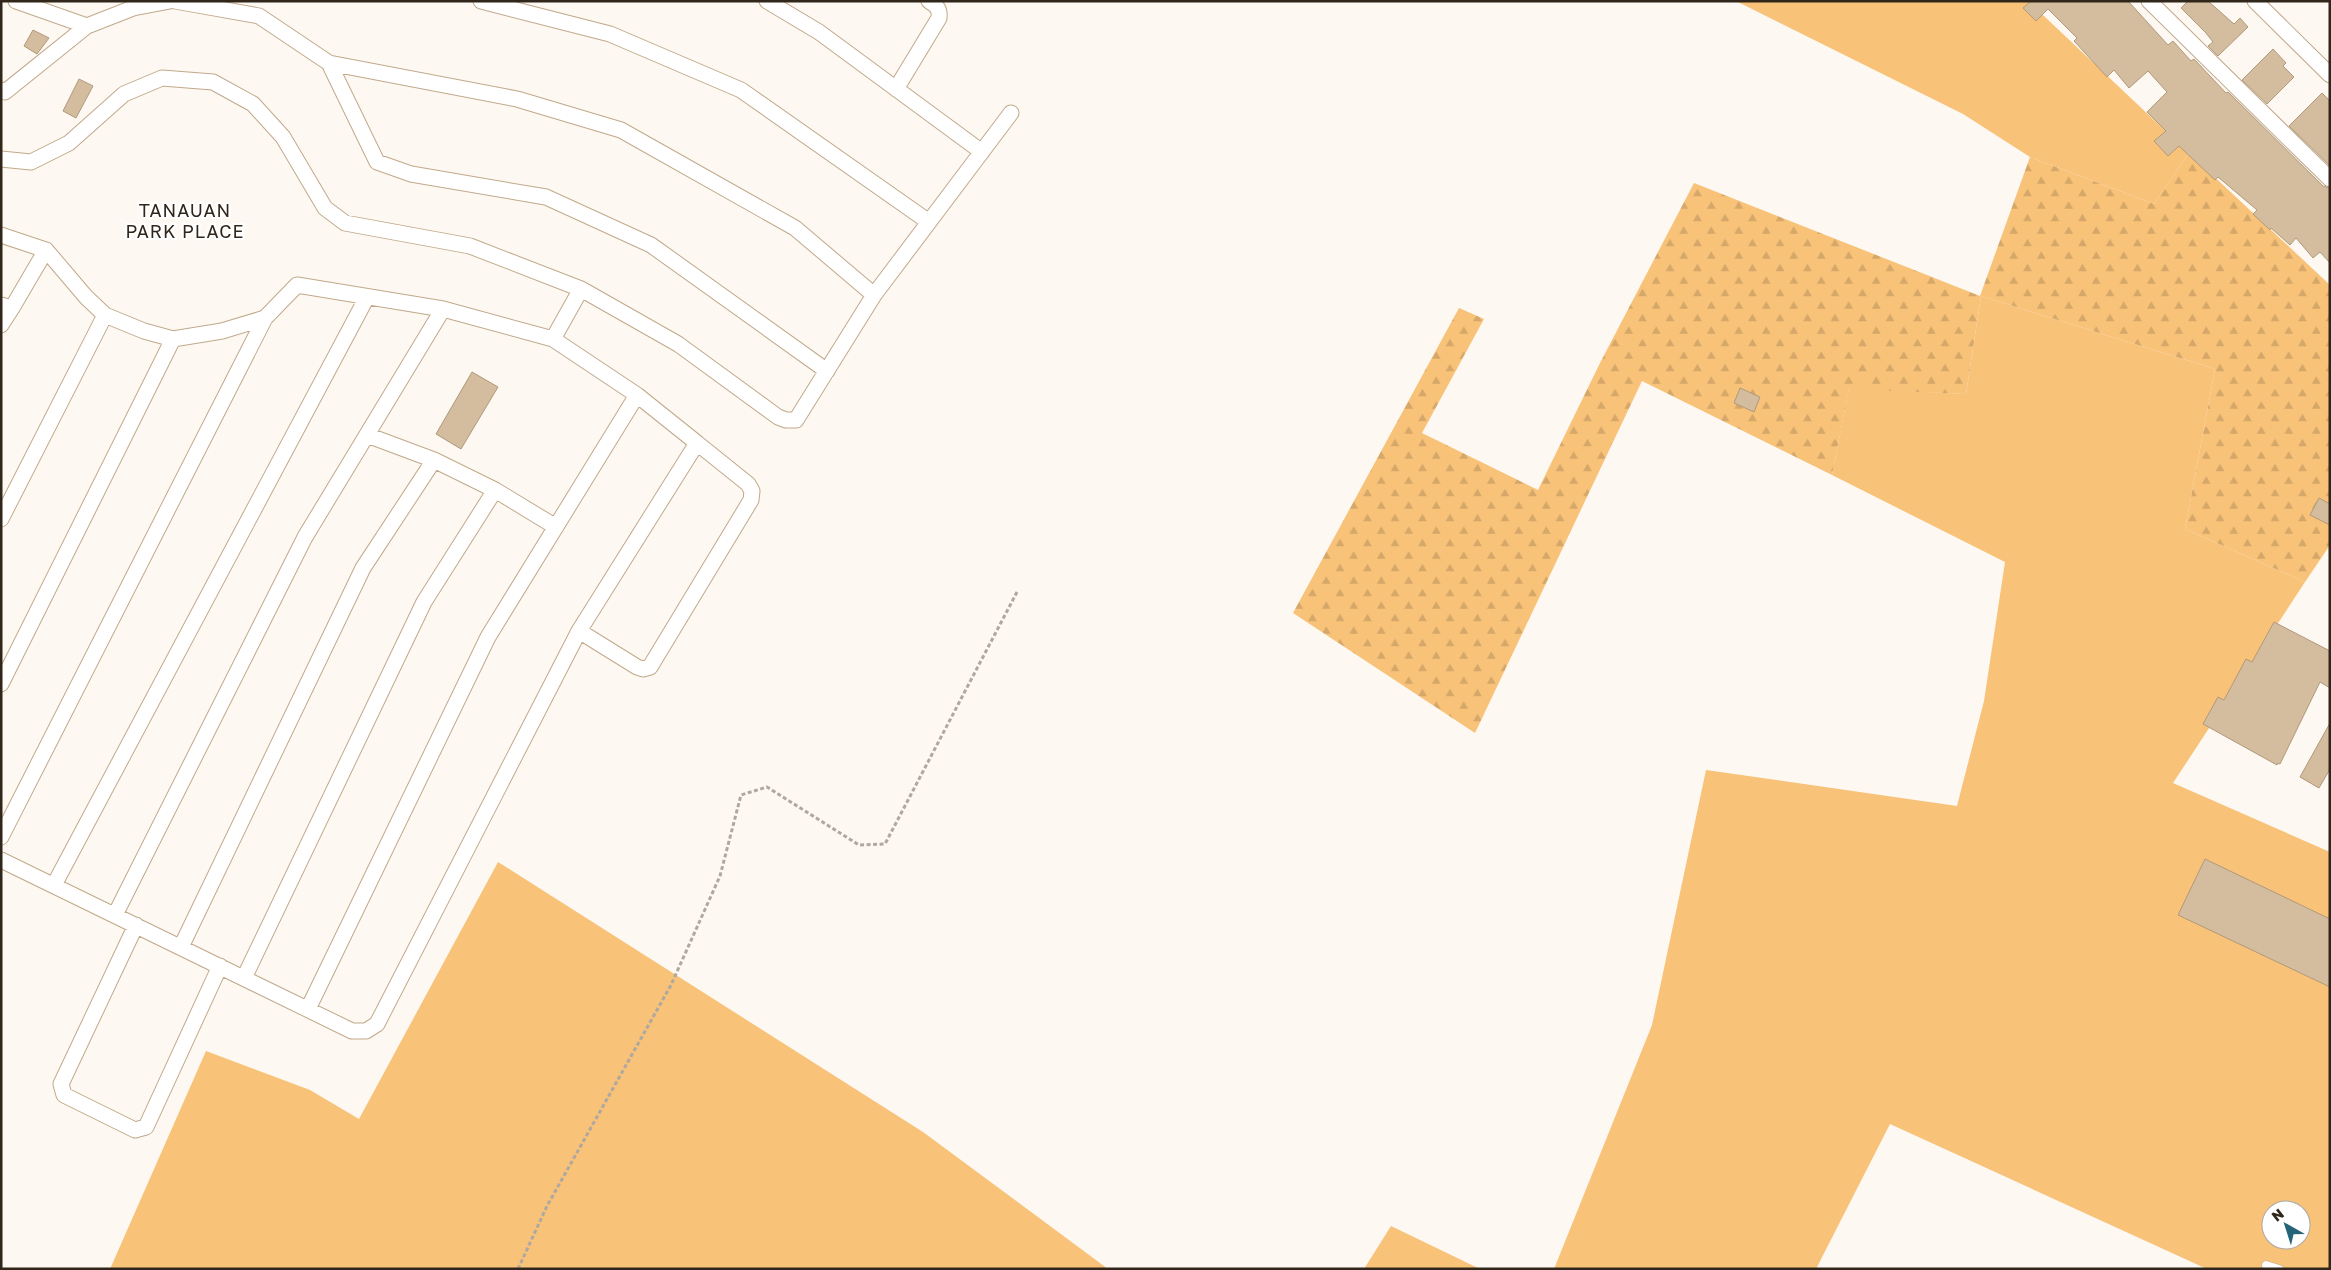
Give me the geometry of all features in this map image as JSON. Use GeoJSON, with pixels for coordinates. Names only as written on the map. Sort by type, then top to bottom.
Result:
{"type":"FeatureCollection","features":[{"type":"Feature","properties":{"kind":"street"},"geometry":{"type":"LineString","coordinates":[[16,1],[87,26]]}},
{"type":"Feature","properties":{"kind":"street"},"geometry":{"type":"LineString","coordinates":[[1,90],[5,92],[87,26],[133,8],[170,1]]}},
{"type":"Feature","properties":{"kind":"street"},"geometry":{"type":"LineString","coordinates":[[175,1],[259,16],[329,63],[517,99],[621,130],[796,228],[874,295]]}},
{"type":"Feature","properties":{"kind":"street"},"geometry":{"type":"LineString","coordinates":[[481,1],[610,34],[741,90],[929,222]]}},
{"type":"Feature","properties":{"kind":"street"},"geometry":{"type":"LineString","coordinates":[[767,1],[819,32],[982,152]]}},
{"type":"Feature","properties":{"kind":"street"},"geometry":{"type":"LineString","coordinates":[[896,89],[940,18],[937,6],[929,1]]}},
{"type":"Feature","properties":{"kind":"street"},"geometry":{"type":"LineString","coordinates":[[2149,1],[2330,178]]}},
{"type":"Feature","properties":{"kind":"street"},"geometry":{"type":"LineString","coordinates":[[2255,1],[2330,74]]}},
{"type":"Feature","properties":{"kind":"street"},"geometry":{"type":"LineString","coordinates":[[329,63],[377,162],[411,174],[546,197],[651,244],[827,370]]}},
{"type":"Feature","properties":{"kind":"street"},"geometry":{"type":"LineString","coordinates":[[1,159],[31,162],[69,142],[124,94],[162,78],[213,82],[253,104],[283,138],[325,208],[345,223],[470,246],[582,289],[678,344],[778,418],[796,420],[874,295],[1011,114]]}},
{"type":"Feature","properties":{"kind":"street"},"geometry":{"type":"LineString","coordinates":[[1,235],[46,250],[86,297],[105,315],[144,331],[173,338],[222,331],[265,318]]}},
{"type":"Feature","properties":{"kind":"street"},"geometry":{"type":"LineString","coordinates":[[1,325],[6,306],[46,250]]}},
{"type":"Feature","properties":{"kind":"street"},"geometry":{"type":"LineString","coordinates":[[1,837],[265,318],[297,285],[443,309],[553,339],[637,396],[748,484],[752,491],[752,500],[650,667],[643,669],[637,667],[579,631]]}},
{"type":"Feature","properties":{"kind":"street"},"geometry":{"type":"LineString","coordinates":[[553,339],[582,289]]}},
{"type":"Feature","properties":{"kind":"street"},"geometry":{"type":"LineString","coordinates":[[54,885],[367,297]]}},
{"type":"Feature","properties":{"kind":"street"},"geometry":{"type":"LineString","coordinates":[[115,915],[305,537],[443,309]]}},
{"type":"Feature","properties":{"kind":"street"},"geometry":{"type":"LineString","coordinates":[[1,519],[105,315]]}},
{"type":"Feature","properties":{"kind":"street"},"geometry":{"type":"LineString","coordinates":[[1,684],[173,338]]}},
{"type":"Feature","properties":{"kind":"street"},"geometry":{"type":"LineString","coordinates":[[308,1009],[488,637],[637,396]]}},
{"type":"Feature","properties":{"kind":"street"},"geometry":{"type":"LineString","coordinates":[[366,435],[434,460],[495,490],[556,527]]}},
{"type":"Feature","properties":{"kind":"street"},"geometry":{"type":"LineString","coordinates":[[1,860],[352,1031],[366,1031],[377,1024],[579,631],[697,443]]}},
{"type":"Feature","properties":{"kind":"street"},"geometry":{"type":"LineString","coordinates":[[181,947],[363,568],[434,460]]}},
{"type":"Feature","properties":{"kind":"street"},"geometry":{"type":"LineString","coordinates":[[244,978],[424,602],[495,490]]}},
{"type":"Feature","properties":{"kind":"street"},"geometry":{"type":"LineString","coordinates":[[136,925],[61,1084],[64,1095],[135,1130],[146,1127],[220,966]]}},
{"type":"Feature","properties":{"kind":"lane"},"geometry":{"type":"LineString","coordinates":[[2266,1265],[2279,1269]]}},
{"type":"Feature","properties":{"kind":"path"},"geometry":{"type":"LineString","coordinates":[[518,1269],[547,1206],[671,985],[720,876],[741,795],[767,787],[859,845],[885,844],[1016,592]]}},
{"type":"Feature","properties":{"kind":"green space"},"geometry":{"type":"Polygon","coordinates":[[[1736,1],[2028,1],[2189,153],[2154,204],[2030,157],[1963,114],[1736,1]]]}},
{"type":"Feature","properties":{"kind":"green space"},"geometry":{"type":"Polygon","coordinates":[[[2189,153],[2330,285],[2330,545],[2305,582],[2185,529],[2215,369],[1981,296],[1966,394],[1849,389],[1832,475],[1642,381],[1475,733],[1293,613],[1459,308],[1484,319],[1422,433],[1538,490],[1600,363],[1694,183],[1980,296],[2030,157],[2154,204],[2189,153]]]}},
{"type":"Feature","properties":{"kind":"green space"},"geometry":{"type":"Polygon","coordinates":[[[1981,296],[2215,369],[2185,529],[2305,582],[2173,783],[2330,852],[2330,1269],[2207,1269],[1890,1124],[1816,1269],[1554,1269],[1652,1025],[1706,770],[1957,806],[1984,701],[2005,562],[1832,475],[1849,388],[1966,394],[1981,296]]]}},
{"type":"Feature","properties":{"kind":"green space"},"geometry":{"type":"Polygon","coordinates":[[[498,862],[923,1132],[1108,1269],[110,1269],[206,1051],[310,1090],[359,1119],[498,862]]]}},
{"type":"Feature","properties":{"kind":"green space"},"geometry":{"type":"Polygon","coordinates":[[[1391,1226],[1480,1269],[1364,1269],[1391,1226]]]}},
{"type":"Feature","properties":{"kind":"building"},"geometry":{"type":"Polygon","coordinates":[[[2031,1],[2128,1],[2168,45],[2173,41],[2191,61],[2194,59],[2226,93],[2228,92],[2323,186],[2330,188],[2330,263],[2320,252],[2313,258],[2296,238],[2290,245],[2271,228],[2270,230],[2253,214],[2257,210],[2218,177],[2215,180],[2179,146],[2168,156],[2154,141],[2166,131],[2147,112],[2167,92],[2148,71],[2129,88],[2114,70],[2107,77],[2074,41],[2077,38],[2048,9],[2036,21],[2023,8],[2031,1]]]}},
{"type":"Feature","properties":{"kind":"building"},"geometry":{"type":"Polygon","coordinates":[[[2188,1],[2208,1],[2234,24],[2240,18],[2248,27],[2218,56],[2208,46],[2213,42],[2181,8],[2188,1]]]}},
{"type":"Feature","properties":{"kind":"building"},"geometry":{"type":"Polygon","coordinates":[[[33,30],[49,38],[37,54],[24,46],[33,30]]]}},
{"type":"Feature","properties":{"kind":"building"},"geometry":{"type":"Polygon","coordinates":[[[2273,49],[2286,63],[2283,66],[2294,77],[2267,104],[2242,80],[2273,49]]]}},
{"type":"Feature","properties":{"kind":"building"},"geometry":{"type":"Polygon","coordinates":[[[79,79],[93,86],[76,118],[63,111],[79,79]]]}},
{"type":"Feature","properties":{"kind":"building"},"geometry":{"type":"Polygon","coordinates":[[[2322,93],[2330,101],[2330,166],[2289,126],[2322,93]]]}},
{"type":"Feature","properties":{"kind":"building"},"geometry":{"type":"Polygon","coordinates":[[[472,372],[498,387],[461,449],[436,434],[472,372]]]}},
{"type":"Feature","properties":{"kind":"building"},"geometry":{"type":"Polygon","coordinates":[[[1740,388],[1760,397],[1754,412],[1734,403],[1740,388]]]}},
{"type":"Feature","properties":{"kind":"building"},"geometry":{"type":"Polygon","coordinates":[[[2319,498],[2330,504],[2330,525],[2310,515],[2319,498]]]}},
{"type":"Feature","properties":{"kind":"building"},"geometry":{"type":"Polygon","coordinates":[[[2274,622],[2330,651],[2330,688],[2320,682],[2280,764],[2278,763],[2277,765],[2203,724],[2218,697],[2224,700],[2246,659],[2252,662],[2274,622]]]}},
{"type":"Feature","properties":{"kind":"building"},"geometry":{"type":"Polygon","coordinates":[[[2330,723],[2330,769],[2319,788],[2300,777],[2330,723]]]}},
{"type":"Feature","properties":{"kind":"building"},"geometry":{"type":"Polygon","coordinates":[[[2205,859],[2330,919],[2330,987],[2178,915],[2205,859]]]}},
{"type":"Feature","properties":{"kind":"district","name":"TANAUAN PARK PLACE"},"geometry":{"type":"Point","coordinates":[185,220]}}]}
